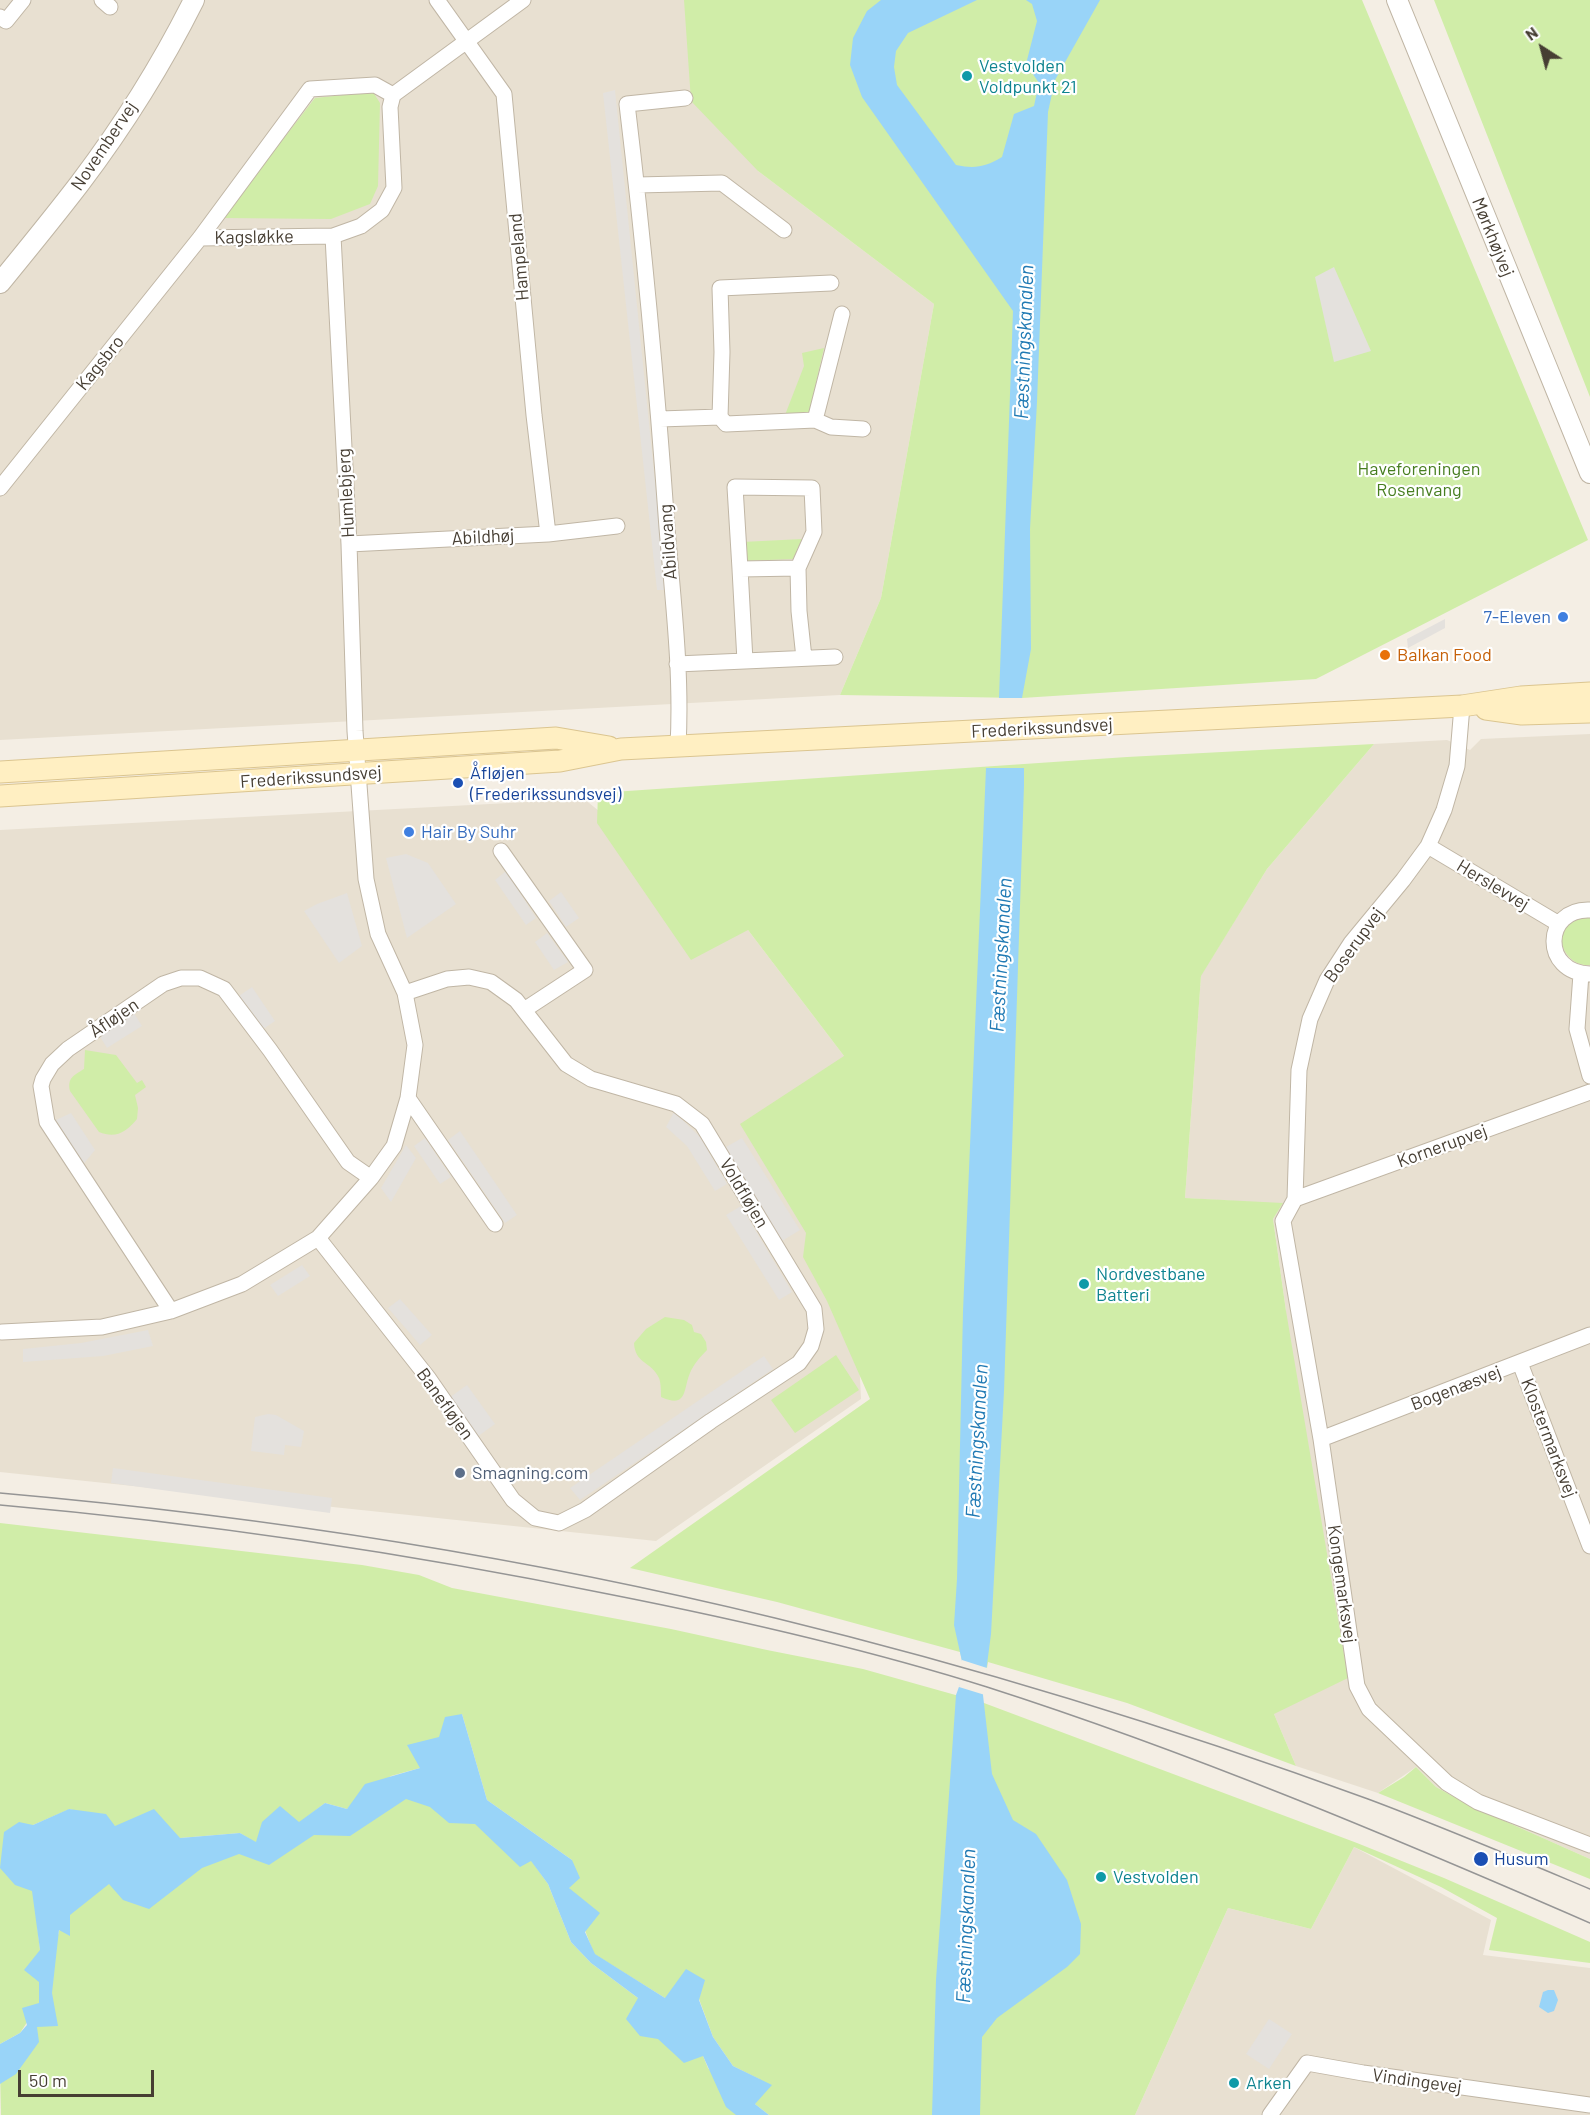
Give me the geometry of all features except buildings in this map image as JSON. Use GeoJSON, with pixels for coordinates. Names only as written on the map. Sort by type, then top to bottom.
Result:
{"type":"FeatureCollection","features":[{"type":"Feature","properties":{"kind":"main road","name":"Frederikssundsvej"},"geometry":{"type":"LineString","coordinates":[[0,796],[560,761],[621,749],[1462,706],[1521,697],[1590,693]]}},
{"type":"Feature","properties":{"kind":"main road","name":"Frederikssundsvej"},"geometry":{"type":"LineString","coordinates":[[1462,706],[1522,714],[1590,712]]}},
{"type":"Feature","properties":{"kind":"main road","name":"Frederikssundsvej"},"geometry":{"type":"LineString","coordinates":[[0,772],[556,738],[621,749]]}},
{"type":"Feature","properties":{"kind":"street"},"geometry":{"type":"LineString","coordinates":[[0,17],[6,21],[23,0]]}},
{"type":"Feature","properties":{"kind":"street","name":"Novembervej"},"geometry":{"type":"LineString","coordinates":[[0,283],[116,134],[179,30],[194,0]]}},
{"type":"Feature","properties":{"kind":"street","name":"Hampeland"},"geometry":{"type":"LineString","coordinates":[[437,0],[504,94],[533,403],[548,534]]}},
{"type":"Feature","properties":{"kind":"street"},"geometry":{"type":"LineString","coordinates":[[393,95],[523,0]]}},
{"type":"Feature","properties":{"kind":"street","name":"Mørkhøjvej"},"geometry":{"type":"LineString","coordinates":[[1397,0],[1590,473]]}},
{"type":"Feature","properties":{"kind":"street","name":"Kagsløkke"},"geometry":{"type":"LineString","coordinates":[[375,85],[393,95],[390,107],[394,188],[382,210],[361,226],[333,236],[200,238],[310,89],[375,85]]}},
{"type":"Feature","properties":{"kind":"street","name":"Abildvang"},"geometry":{"type":"LineString","coordinates":[[678,746],[680,713],[660,419],[627,104],[685,98]]}},
{"type":"Feature","properties":{"kind":"street"},"geometry":{"type":"LineString","coordinates":[[637,185],[722,183],[784,230]]}},
{"type":"Feature","properties":{"kind":"street","name":"Humlebjerg"},"geometry":{"type":"LineString","coordinates":[[333,236],[349,544],[356,750]]}},
{"type":"Feature","properties":{"kind":"street","name":"Kagsbro"},"geometry":{"type":"LineString","coordinates":[[0,488],[200,238]]}},
{"type":"Feature","properties":{"kind":"street"},"geometry":{"type":"LineString","coordinates":[[831,283],[720,288],[723,352],[720,417],[726,424],[815,420],[831,427],[863,429]]}},
{"type":"Feature","properties":{"kind":"street"},"geometry":{"type":"LineString","coordinates":[[815,420],[842,314]]}},
{"type":"Feature","properties":{"kind":"street"},"geometry":{"type":"LineString","coordinates":[[660,419],[720,417]]}},
{"type":"Feature","properties":{"kind":"street"},"geometry":{"type":"LineString","coordinates":[[745,662],[735,488],[812,488],[814,532],[798,568],[799,611],[804,658]]}},
{"type":"Feature","properties":{"kind":"street","name":"Abildhøj"},"geometry":{"type":"LineString","coordinates":[[349,544],[548,534],[617,526]]}},
{"type":"Feature","properties":{"kind":"street"},"geometry":{"type":"LineString","coordinates":[[740,569],[798,568]]}},
{"type":"Feature","properties":{"kind":"street"},"geometry":{"type":"LineString","coordinates":[[677,664],[835,657]]}},
{"type":"Feature","properties":{"kind":"street","name":"Boserupvej"},"geometry":{"type":"LineString","coordinates":[[1295,1199],[1299,1070],[1310,1020],[1327,980],[1351,943],[1428,846],[1444,810],[1456,766],[1462,706]]}},
{"type":"Feature","properties":{"kind":"street"},"geometry":{"type":"LineString","coordinates":[[2,1332],[102,1327],[171,1311],[242,1284],[318,1238],[371,1178],[394,1146],[408,1098],[415,1045],[405,993],[378,934],[366,883],[356,750]]}},
{"type":"Feature","properties":{"kind":"street","name":"Herslevvej"},"geometry":{"type":"LineString","coordinates":[[1428,846],[1559,924]]}},
{"type":"Feature","properties":{"kind":"street"},"geometry":{"type":"LineString","coordinates":[[501,850],[585,970],[524,1010]]}},
{"type":"Feature","properties":{"kind":"street"},"geometry":{"type":"LineString","coordinates":[[1590,910],[1577,911],[1567,916],[1559,924],[1554,941],[1558,959],[1572,971],[1586,974],[1577,1029],[1590,1076]]}},
{"type":"Feature","properties":{"kind":"street","name":"Voldfløjen"},"geometry":{"type":"LineString","coordinates":[[405,993],[447,980],[469,977],[491,982],[516,1000],[566,1064],[591,1079],[676,1104],[702,1124],[814,1309],[816,1329],[811,1346],[799,1363],[711,1421]]}},
{"type":"Feature","properties":{"kind":"street","name":"Åfløjen"},"geometry":{"type":"LineString","coordinates":[[171,1311],[47,1122],[41,1086],[52,1064],[68,1049],[163,984],[181,978],[200,978],[224,989],[270,1050],[348,1162],[371,1178]]}},
{"type":"Feature","properties":{"kind":"street","name":"Kornerupvej"},"geometry":{"type":"LineString","coordinates":[[1295,1199],[1590,1092]]}},
{"type":"Feature","properties":{"kind":"street"},"geometry":{"type":"LineString","coordinates":[[408,1098],[495,1224]]}},
{"type":"Feature","properties":{"kind":"street","name":"Kongemarksvej"},"geometry":{"type":"LineString","coordinates":[[1295,1199],[1283,1221],[1321,1439],[1357,1686],[1369,1709],[1447,1783],[1478,1802],[1590,1845]]}},
{"type":"Feature","properties":{"kind":"street","name":"Banefløjen"},"geometry":{"type":"LineString","coordinates":[[318,1238],[429,1379],[513,1500],[535,1518],[559,1523],[585,1510],[711,1421]]}},
{"type":"Feature","properties":{"kind":"street","name":"Bogenæsvej"},"geometry":{"type":"LineString","coordinates":[[1321,1439],[1590,1335]]}},
{"type":"Feature","properties":{"kind":"street","name":"Klostermarksvej"},"geometry":{"type":"LineString","coordinates":[[1520,1363],[1590,1546]]}},
{"type":"Feature","properties":{"kind":"street","name":"Vindingevej"},"geometry":{"type":"LineString","coordinates":[[1270,2115],[1307,2063],[1590,2105]]}},
{"type":"Feature","properties":{"kind":"shaded area"},"geometry":{"type":"Polygon","coordinates":[[[0,0],[735,0],[758,171],[934,304],[881,598],[840,695],[0,740],[0,0]]]}},
{"type":"Feature","properties":{"kind":"shaded area"},"geometry":{"type":"Polygon","coordinates":[[[615,90],[666,590],[657,590],[603,93],[615,90]]]}},
{"type":"Feature","properties":{"kind":"shaded area"},"geometry":{"type":"Polygon","coordinates":[[[1334,267],[1371,351],[1334,362],[1315,277],[1334,267]]]}},
{"type":"Feature","properties":{"kind":"shaded area"},"geometry":{"type":"Polygon","coordinates":[[[1445,619],[1445,628],[1408,648],[1407,639],[1445,619]]]}},
{"type":"Feature","properties":{"kind":"shaded area"},"geometry":{"type":"Polygon","coordinates":[[[1590,734],[1590,1859],[1471,1806],[1436,1787],[1416,1767],[1378,1793],[1296,1766],[1274,1714],[1286,1311],[1273,1219],[1282,1204],[1185,1198],[1201,975],[1267,869],[1374,744],[1447,740],[1470,750],[1481,739],[1590,734]]]}},
{"type":"Feature","properties":{"kind":"shaded area"},"geometry":{"type":"Polygon","coordinates":[[[584,799],[748,930],[844,1056],[861,1399],[656,1541],[0,1472],[0,830],[584,799]]]}},
{"type":"Feature","properties":{"kind":"shaded area"},"geometry":{"type":"Polygon","coordinates":[[[406,854],[428,863],[456,904],[407,938],[386,858],[406,854]]]}},
{"type":"Feature","properties":{"kind":"shaded area"},"geometry":{"type":"Polygon","coordinates":[[[506,871],[536,918],[526,925],[495,880],[506,871]]]}},
{"type":"Feature","properties":{"kind":"shaded area"},"geometry":{"type":"Polygon","coordinates":[[[561,892],[579,918],[566,927],[549,901],[561,892]]]}},
{"type":"Feature","properties":{"kind":"shaded area"},"geometry":{"type":"Polygon","coordinates":[[[347,893],[362,946],[339,963],[304,911],[347,893]]]}},
{"type":"Feature","properties":{"kind":"shaded area"},"geometry":{"type":"Polygon","coordinates":[[[547,933],[568,962],[554,970],[535,942],[547,933]]]}},
{"type":"Feature","properties":{"kind":"shaded area"},"geometry":{"type":"Polygon","coordinates":[[[252,987],[275,1021],[253,1036],[230,1002],[252,987]]]}},
{"type":"Feature","properties":{"kind":"shaded area"},"geometry":{"type":"Polygon","coordinates":[[[129,1005],[142,1026],[107,1048],[94,1027],[129,1005]]]}},
{"type":"Feature","properties":{"kind":"shaded area"},"geometry":{"type":"Polygon","coordinates":[[[674,1112],[700,1137],[727,1184],[715,1191],[687,1146],[666,1127],[674,1112]]]}},
{"type":"Feature","properties":{"kind":"shaded area"},"geometry":{"type":"Polygon","coordinates":[[[71,1113],[95,1150],[77,1172],[43,1126],[71,1113]]]}},
{"type":"Feature","properties":{"kind":"shaded area"},"geometry":{"type":"Polygon","coordinates":[[[460,1131],[517,1215],[505,1223],[448,1140],[460,1131]]]}},
{"type":"Feature","properties":{"kind":"shaded area"},"geometry":{"type":"Polygon","coordinates":[[[425,1138],[451,1177],[440,1184],[414,1146],[425,1138]]]}},
{"type":"Feature","properties":{"kind":"shaded area"},"geometry":{"type":"Polygon","coordinates":[[[742,1138],[800,1230],[782,1241],[726,1147],[742,1138]]]}},
{"type":"Feature","properties":{"kind":"shaded area"},"geometry":{"type":"Polygon","coordinates":[[[406,1145],[416,1158],[391,1202],[381,1188],[406,1145]]]}},
{"type":"Feature","properties":{"kind":"shaded area"},"geometry":{"type":"Polygon","coordinates":[[[741,1206],[792,1292],[779,1300],[726,1215],[741,1206]]]}},
{"type":"Feature","properties":{"kind":"shaded area"},"geometry":{"type":"Polygon","coordinates":[[[302,1265],[310,1276],[278,1296],[270,1285],[302,1265]]]}},
{"type":"Feature","properties":{"kind":"shaded area"},"geometry":{"type":"Polygon","coordinates":[[[400,1299],[432,1335],[420,1345],[388,1308],[400,1299]]]}},
{"type":"Feature","properties":{"kind":"shaded area"},"geometry":{"type":"Polygon","coordinates":[[[148,1330],[153,1346],[103,1356],[23,1362],[23,1349],[81,1343],[148,1330]]]}},
{"type":"Feature","properties":{"kind":"shaded area"},"geometry":{"type":"Polygon","coordinates":[[[764,1356],[773,1369],[580,1500],[570,1488],[764,1356]]]}},
{"type":"Feature","properties":{"kind":"shaded area"},"geometry":{"type":"Polygon","coordinates":[[[467,1385],[495,1424],[470,1442],[442,1403],[467,1385]]]}},
{"type":"Feature","properties":{"kind":"shaded area"},"geometry":{"type":"Polygon","coordinates":[[[276,1415],[304,1431],[301,1447],[285,1445],[284,1455],[251,1451],[255,1417],[276,1415]]]}},
{"type":"Feature","properties":{"kind":"shaded area"},"geometry":{"type":"Polygon","coordinates":[[[113,1468],[332,1498],[330,1513],[111,1483],[113,1468]]]}},
{"type":"Feature","properties":{"kind":"shaded area"},"geometry":{"type":"Polygon","coordinates":[[[1354,1847],[1491,1920],[1483,1955],[1590,1968],[1590,2115],[1135,2115],[1228,1908],[1311,1929],[1354,1847]]]}},
{"type":"Feature","properties":{"kind":"shaded area"},"geometry":{"type":"Polygon","coordinates":[[[1269,2019],[1292,2034],[1269,2069],[1246,2054],[1269,2019]]]}},
{"type":"Feature","properties":{"kind":"green space","name":"Haveforeningen Rosenvang"},"geometry":{"type":"Polygon","coordinates":[[[684,0],[1362,0],[1588,540],[1316,679],[1022,698],[840,695],[881,598],[934,304],[758,171],[691,101],[684,0]]]}},
{"type":"Feature","properties":{"kind":"green space"},"geometry":{"type":"Polygon","coordinates":[[[1434,0],[1590,0],[1590,397],[1434,0]]]}},
{"type":"Feature","properties":{"kind":"green space"},"geometry":{"type":"Polygon","coordinates":[[[373,92],[380,103],[378,186],[370,204],[331,219],[222,218],[315,98],[373,92]]]}},
{"type":"Feature","properties":{"kind":"green space"},"geometry":{"type":"Polygon","coordinates":[[[824,348],[809,413],[785,415],[804,366],[802,353],[824,348]]]}},
{"type":"Feature","properties":{"kind":"green space"},"geometry":{"type":"Polygon","coordinates":[[[802,539],[793,559],[743,561],[742,542],[802,539]]]}},
{"type":"Feature","properties":{"kind":"green space"},"geometry":{"type":"Polygon","coordinates":[[[1374,744],[1267,869],[1201,976],[1185,1198],[1283,1203],[1273,1219],[1286,1311],[1348,1678],[1274,1714],[1296,1766],[1127,1703],[988,1662],[987,1668],[962,1660],[960,1652],[777,1602],[630,1568],[870,1399],[827,1301],[803,1257],[806,1233],[740,1124],[844,1056],[748,930],[691,960],[597,823],[598,793],[1127,757],[1374,744]]]}},
{"type":"Feature","properties":{"kind":"green space"},"geometry":{"type":"Polygon","coordinates":[[[1590,916],[1590,965],[1573,960],[1563,947],[1562,938],[1567,924],[1577,918],[1590,916]]]}},
{"type":"Feature","properties":{"kind":"green space"},"geometry":{"type":"Polygon","coordinates":[[[85,1050],[116,1055],[137,1083],[142,1080],[146,1087],[135,1095],[138,1108],[137,1119],[129,1128],[120,1133],[111,1135],[99,1132],[70,1091],[70,1080],[84,1069],[85,1050]]]}},
{"type":"Feature","properties":{"kind":"green space"},"geometry":{"type":"Polygon","coordinates":[[[665,1317],[684,1320],[692,1325],[694,1332],[701,1334],[706,1342],[707,1350],[691,1370],[683,1396],[676,1401],[661,1397],[661,1385],[656,1372],[640,1359],[634,1343],[646,1329],[665,1317]]]}},
{"type":"Feature","properties":{"kind":"green space"},"geometry":{"type":"Polygon","coordinates":[[[836,1355],[859,1390],[795,1433],[771,1400],[836,1355]]]}},
{"type":"Feature","properties":{"kind":"green space"},"geometry":{"type":"Polygon","coordinates":[[[0,1523],[362,1565],[419,1575],[452,1588],[671,1629],[863,1669],[984,1703],[1444,1878],[1590,1942],[1590,1963],[1489,1950],[1497,1918],[1441,1887],[1354,1847],[1311,1929],[1228,1908],[1135,2115],[769,2115],[755,2104],[759,2079],[733,2066],[713,2037],[699,1999],[665,1998],[594,1954],[569,1888],[572,1860],[487,1800],[462,1714],[440,1737],[420,1768],[391,1776],[347,1809],[325,1803],[299,1823],[256,1843],[240,1833],[180,1838],[115,1826],[70,1809],[33,1825],[38,1884],[39,2004],[20,2033],[0,2044],[0,1523]]]}},
{"type":"Feature","properties":{"kind":"green space"},"geometry":{"type":"Polygon","coordinates":[[[1416,1767],[1436,1787],[1471,1806],[1590,1859],[1590,1879],[1378,1793],[1416,1767]]]}},
{"type":"Feature","properties":{"kind":"green space"},"geometry":{"type":"Polygon","coordinates":[[[414,1785],[485,1809],[520,1866],[531,1860],[548,1884],[571,1942],[591,1963],[638,1998],[703,2056],[708,2068],[751,2115],[1,2115],[0,2070],[36,2018],[71,1886],[282,1841],[414,1785]]]}},
{"type":"Feature","properties":{"kind":"water","name":"Fæstningskanalen"},"geometry":{"type":"Polygon","coordinates":[[[881,0],[977,0],[908,33],[896,51],[894,67],[897,85],[956,165],[974,167],[985,165],[1002,157],[1014,114],[1034,106],[1039,83],[1026,64],[1037,21],[1032,4],[1026,0],[1100,0],[1055,80],[1048,112],[1030,529],[1031,649],[1022,698],[999,698],[1013,311],[862,97],[850,65],[853,38],[867,11],[881,0]]]}},
{"type":"Feature","properties":{"kind":"water","name":"Fæstningskanalen"},"geometry":{"type":"Polygon","coordinates":[[[986,768],[1024,768],[1024,785],[1004,1391],[991,1634],[983,1695],[992,1774],[1013,1820],[1036,1834],[1067,1880],[1081,1924],[1080,1954],[1067,1967],[997,2018],[982,2037],[980,2115],[932,2115],[936,1980],[956,1695],[963,1666],[954,1625],[963,1311],[986,768]]]}},
{"type":"Feature","properties":{"kind":"water"},"geometry":{"type":"Polygon","coordinates":[[[462,1714],[487,1800],[572,1860],[580,1878],[569,1888],[600,1913],[585,1932],[595,1954],[665,1998],[686,1969],[705,1980],[699,2000],[713,2037],[733,2066],[772,2085],[755,2104],[769,2115],[736,2115],[726,2107],[703,2056],[684,2063],[658,2039],[640,2036],[626,2019],[638,1998],[591,1963],[571,1942],[548,1884],[531,1861],[520,1867],[475,1824],[449,1823],[430,1807],[406,1799],[350,1836],[314,1835],[269,1865],[239,1854],[202,1868],[149,1909],[123,1900],[109,1884],[70,1915],[70,1936],[59,1930],[52,1993],[58,2026],[37,2027],[39,2042],[16,2074],[0,2084],[0,2044],[20,2033],[27,2025],[22,2008],[39,2003],[39,1982],[24,1970],[40,1950],[32,1891],[15,1885],[0,1868],[4,1832],[19,1822],[33,1825],[69,1809],[106,1814],[115,1826],[154,1809],[180,1838],[240,1833],[256,1842],[262,1822],[280,1806],[299,1822],[325,1803],[347,1809],[365,1784],[420,1768],[407,1745],[439,1737],[445,1717],[462,1714]]]}},
{"type":"Feature","properties":{"kind":"water"},"geometry":{"type":"Polygon","coordinates":[[[1554,1990],[1558,2000],[1554,2011],[1548,2013],[1539,2007],[1543,1992],[1554,1990]]]}},
{"type":"Feature","properties":{"kind":"pier"},"geometry":{"type":"Polygon","coordinates":[[[962,1660],[987,1668],[985,1695],[959,1687],[962,1660]]]}},
{"type":"Feature","properties":{"kind":"tram line"},"geometry":{"type":"LineString","coordinates":[[0,1493],[98,1502],[293,1526],[390,1541],[583,1576],[775,1618],[1000,1678],[1148,1723],[1396,1810],[1590,1889]]}},
{"type":"Feature","properties":{"kind":"tram line"},"geometry":{"type":"LineString","coordinates":[[0,1505],[229,1530],[457,1565],[751,1624],[846,1647],[987,1687],[1216,1768],[1367,1828],[1590,1923]]}},
{"type":"Feature","properties":{"kind":"place","name":"Vestvolden Voldpunkt 21"},"geometry":{"type":"Point","coordinates":[967,76]}},
{"type":"Feature","properties":{"kind":"place","name":"7-Eleven"},"geometry":{"type":"Point","coordinates":[1563,617]}},
{"type":"Feature","properties":{"kind":"place","name":"Balkan Food"},"geometry":{"type":"Point","coordinates":[1385,655]}},
{"type":"Feature","properties":{"kind":"place","name":"Åfløjen (Frederikssundsvej)"},"geometry":{"type":"Point","coordinates":[458,783]}},
{"type":"Feature","properties":{"kind":"place","name":"Hair By Suhr"},"geometry":{"type":"Point","coordinates":[409,832]}},
{"type":"Feature","properties":{"kind":"place","name":"Nordvestbane Batteri"},"geometry":{"type":"Point","coordinates":[1084,1284]}},
{"type":"Feature","properties":{"kind":"place","name":"Smagning.com"},"geometry":{"type":"Point","coordinates":[460,1473]}},
{"type":"Feature","properties":{"kind":"place","name":"Husum"},"geometry":{"type":"Point","coordinates":[1481,1859]}},
{"type":"Feature","properties":{"kind":"place","name":"Vestvolden"},"geometry":{"type":"Point","coordinates":[1101,1877]}},
{"type":"Feature","properties":{"kind":"place","name":"Arken"},"geometry":{"type":"Point","coordinates":[1234,2083]}}]}
